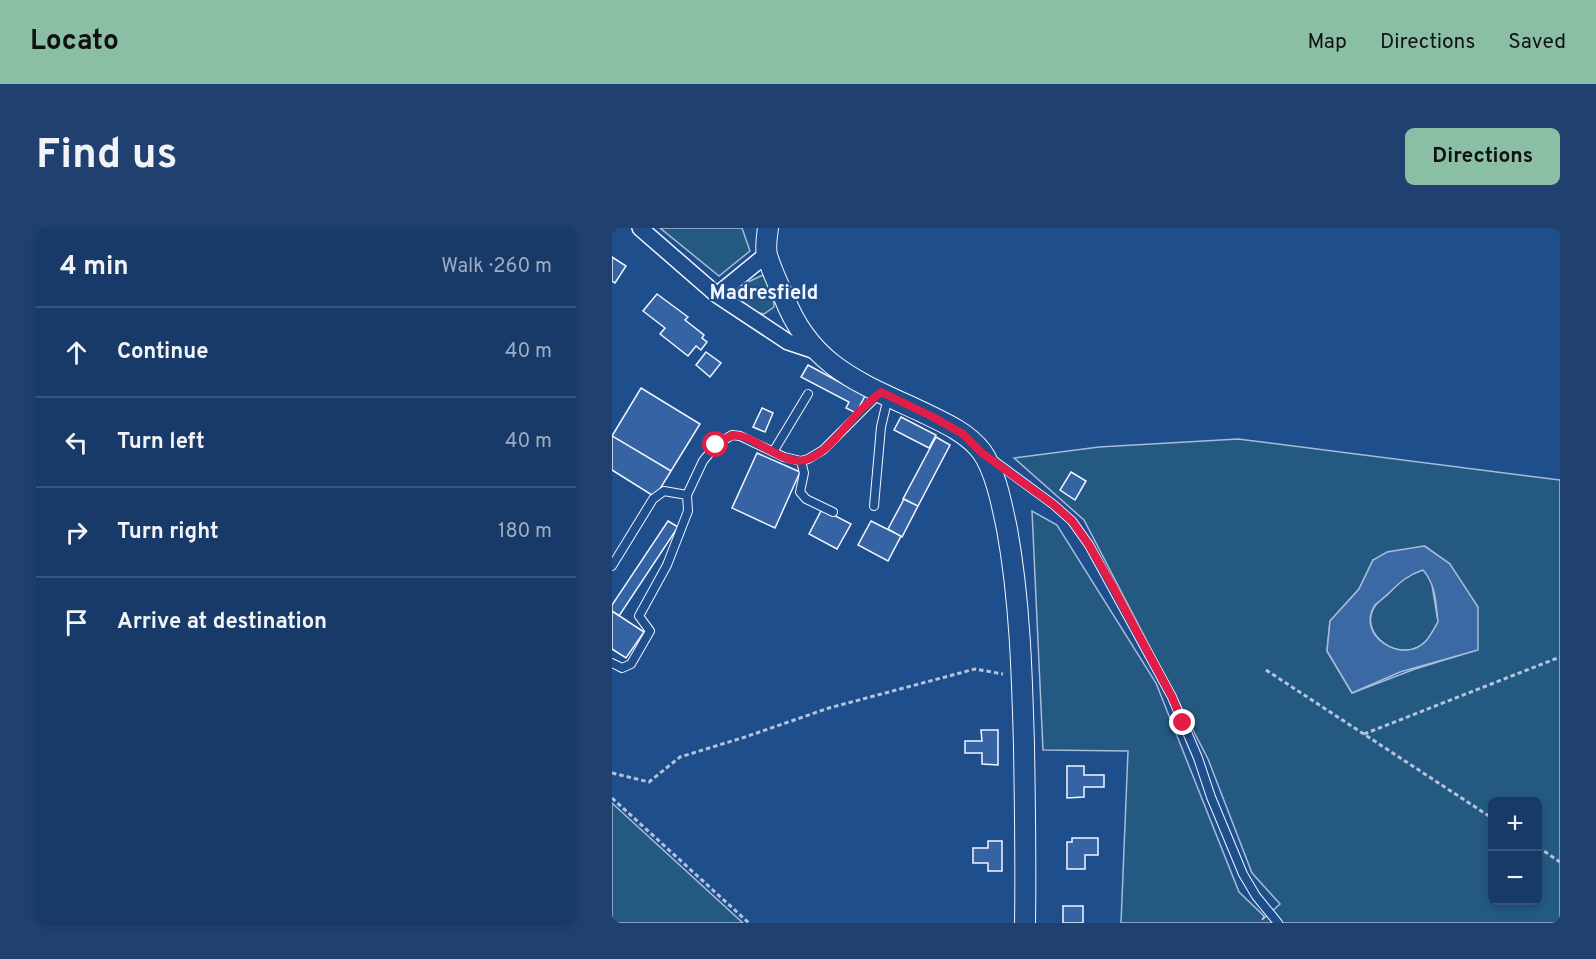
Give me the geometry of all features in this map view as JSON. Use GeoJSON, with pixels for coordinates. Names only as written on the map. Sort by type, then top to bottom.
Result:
{"type":"FeatureCollection","features":[{"type":"Feature","properties":{"kind":"street"},"geometry":{"type":"LineString","coordinates":[[640,228],[717,295],[788,342],[818,352]]}},
{"type":"Feature","properties":{"kind":"street"},"geometry":{"type":"LineString","coordinates":[[768,228],[766,254],[800,332],[837,368],[963,434],[982,453],[1001,501],[1011,552],[1019,616],[1023,678],[1025,923]]}},
{"type":"Feature","properties":{"kind":"street"},"geometry":{"type":"LineString","coordinates":[[717,295],[766,254]]}},
{"type":"Feature","properties":{"kind":"lane"},"geometry":{"type":"LineString","coordinates":[[773,452],[808,394]]}},
{"type":"Feature","properties":{"kind":"lane"},"geometry":{"type":"LineString","coordinates":[[612,663],[622,668],[631,664],[650,631],[639,615],[667,565],[688,511],[687,495],[703,461],[722,441],[732,435],[740,436],[784,457],[801,461],[808,459],[823,450],[858,412],[885,394]]}},
{"type":"Feature","properties":{"kind":"lane"},"geometry":{"type":"LineString","coordinates":[[874,506],[885,394]]}},
{"type":"Feature","properties":{"kind":"lane"},"geometry":{"type":"LineString","coordinates":[[982,453],[1054,505],[1072,521],[1089,545],[1172,697],[1243,874],[1256,896],[1278,923]]}},
{"type":"Feature","properties":{"kind":"lane"},"geometry":{"type":"LineString","coordinates":[[801,461],[804,473],[800,492],[806,499],[833,512]]}},
{"type":"Feature","properties":{"kind":"lane"},"geometry":{"type":"LineString","coordinates":[[612,566],[653,499],[664,491],[687,495]]}},
{"type":"Feature","properties":{"kind":"path"},"geometry":{"type":"LineString","coordinates":[[1364,734],[1560,657]]}},
{"type":"Feature","properties":{"kind":"path"},"geometry":{"type":"LineString","coordinates":[[612,773],[649,782],[680,757],[829,708],[975,669],[1023,678]]}},
{"type":"Feature","properties":{"kind":"path"},"geometry":{"type":"LineString","coordinates":[[1266,670],[1488,815]]}},
{"type":"Feature","properties":{"kind":"path"},"geometry":{"type":"LineString","coordinates":[[612,798],[749,923]]}},
{"type":"Feature","properties":{"kind":"path"},"geometry":{"type":"LineString","coordinates":[[1542,850],[1560,862]]}},
{"type":"Feature","properties":{"kind":"shaded area"},"geometry":{"type":"Polygon","coordinates":[[[660,228],[742,228],[750,251],[719,276],[660,228]]]}},
{"type":"Feature","properties":{"kind":"shaded area"},"geometry":{"type":"Polygon","coordinates":[[[763,275],[773,291],[774,307],[764,314],[747,307],[734,293],[748,282],[763,275]]]}},
{"type":"Feature","properties":{"kind":"shaded area"},"geometry":{"type":"Polygon","coordinates":[[[1238,439],[1560,480],[1560,923],[1121,923],[1128,751],[1043,750],[1032,511],[1057,525],[1156,683],[1239,892],[1264,916],[1262,920],[1280,904],[1252,873],[1208,759],[1084,520],[1014,458],[1099,447],[1238,439]],[[1425,546],[1373,560],[1359,589],[1330,621],[1327,651],[1352,693],[1415,669],[1477,650],[1450,564],[1425,546]]]}},
{"type":"Feature","properties":{"kind":"shaded area"},"geometry":{"type":"Polygon","coordinates":[[[1424,546],[1450,564],[1478,607],[1478,650],[1400,672],[1352,693],[1327,651],[1330,621],[1359,589],[1373,560],[1387,552],[1424,546]],[[1423,570],[1409,577],[1375,605],[1370,616],[1371,627],[1384,643],[1405,650],[1415,648],[1425,642],[1430,635],[1438,622],[1435,594],[1423,570]]]}},
{"type":"Feature","properties":{"kind":"shaded area"},"geometry":{"type":"Polygon","coordinates":[[[1423,569],[1431,579],[1438,622],[1427,640],[1415,648],[1405,650],[1384,644],[1376,636],[1372,627],[1371,617],[1375,606],[1408,576],[1423,569]]]}},
{"type":"Feature","properties":{"kind":"shaded area"},"geometry":{"type":"Polygon","coordinates":[[[612,803],[743,923],[612,923],[612,803]]]}},
{"type":"Feature","properties":{"kind":"building"},"geometry":{"type":"Polygon","coordinates":[[[612,257],[626,266],[615,283],[612,281],[612,257]]]}},
{"type":"Feature","properties":{"kind":"building"},"geometry":{"type":"Polygon","coordinates":[[[657,294],[688,317],[685,320],[704,335],[702,338],[707,342],[701,350],[696,346],[688,356],[660,334],[665,328],[643,311],[657,294]]]}},
{"type":"Feature","properties":{"kind":"building"},"geometry":{"type":"Polygon","coordinates":[[[706,352],[721,363],[710,377],[696,365],[706,352]]]}},
{"type":"Feature","properties":{"kind":"building"},"geometry":{"type":"Polygon","coordinates":[[[808,365],[865,396],[856,413],[846,408],[849,402],[801,377],[808,365]]]}},
{"type":"Feature","properties":{"kind":"building"},"geometry":{"type":"Polygon","coordinates":[[[641,388],[700,424],[671,471],[612,436],[641,388]]]}},
{"type":"Feature","properties":{"kind":"building"},"geometry":{"type":"Polygon","coordinates":[[[762,408],[773,413],[765,432],[753,427],[762,408]]]}},
{"type":"Feature","properties":{"kind":"building"},"geometry":{"type":"Polygon","coordinates":[[[901,417],[936,435],[929,448],[894,430],[901,417]]]}},
{"type":"Feature","properties":{"kind":"building"},"geometry":{"type":"Polygon","coordinates":[[[612,436],[671,471],[655,497],[612,470],[612,436]]]}},
{"type":"Feature","properties":{"kind":"building"},"geometry":{"type":"Polygon","coordinates":[[[936,437],[950,445],[918,506],[903,499],[936,437]]]}},
{"type":"Feature","properties":{"kind":"building"},"geometry":{"type":"Polygon","coordinates":[[[757,453],[800,472],[775,528],[732,508],[757,453]]]}},
{"type":"Feature","properties":{"kind":"building"},"geometry":{"type":"Polygon","coordinates":[[[1071,472],[1086,481],[1075,500],[1060,490],[1071,472]]]}},
{"type":"Feature","properties":{"kind":"building"},"geometry":{"type":"Polygon","coordinates":[[[904,499],[918,506],[902,537],[888,529],[904,499]]]}},
{"type":"Feature","properties":{"kind":"building"},"geometry":{"type":"Polygon","coordinates":[[[822,509],[851,524],[837,549],[809,534],[822,509]]]}},
{"type":"Feature","properties":{"kind":"building"},"geometry":{"type":"Polygon","coordinates":[[[668,521],[678,527],[619,616],[612,611],[612,605],[668,521]]]}},
{"type":"Feature","properties":{"kind":"building"},"geometry":{"type":"Polygon","coordinates":[[[871,521],[901,536],[888,561],[858,545],[871,521]]]}},
{"type":"Feature","properties":{"kind":"building"},"geometry":{"type":"Polygon","coordinates":[[[612,611],[644,632],[626,658],[612,649],[612,611]]]}},
{"type":"Feature","properties":{"kind":"building"},"geometry":{"type":"Polygon","coordinates":[[[981,730],[998,730],[998,765],[982,764],[982,753],[965,753],[965,741],[982,741],[981,730]]]}},
{"type":"Feature","properties":{"kind":"building"},"geometry":{"type":"Polygon","coordinates":[[[1067,766],[1084,766],[1084,775],[1104,775],[1104,787],[1084,787],[1084,797],[1067,798],[1067,766]]]}},
{"type":"Feature","properties":{"kind":"building"},"geometry":{"type":"Polygon","coordinates":[[[1072,838],[1098,838],[1098,855],[1085,855],[1085,869],[1067,869],[1067,842],[1072,842],[1072,838]]]}},
{"type":"Feature","properties":{"kind":"building"},"geometry":{"type":"Polygon","coordinates":[[[988,841],[1002,841],[1002,871],[988,871],[988,863],[973,863],[973,848],[988,848],[988,841]]]}},
{"type":"Feature","properties":{"kind":"building"},"geometry":{"type":"Polygon","coordinates":[[[1063,906],[1083,906],[1083,923],[1063,923],[1063,906]]]}},
{"type":"Feature","properties":{"kind":"district","name":"Madresfield"},"geometry":{"type":"Point","coordinates":[764,292]}},
{"type":"Feature","properties":{"kind":"route"},"geometry":{"type":"LineString","coordinates":[[716,445],[732,435],[740,436],[784,457],[801,461],[808,459],[823,450],[858,412],[881,392],[963,434],[982,453],[1054,505],[1072,521],[1112,585],[1172,697],[1183,723]]}}]}
